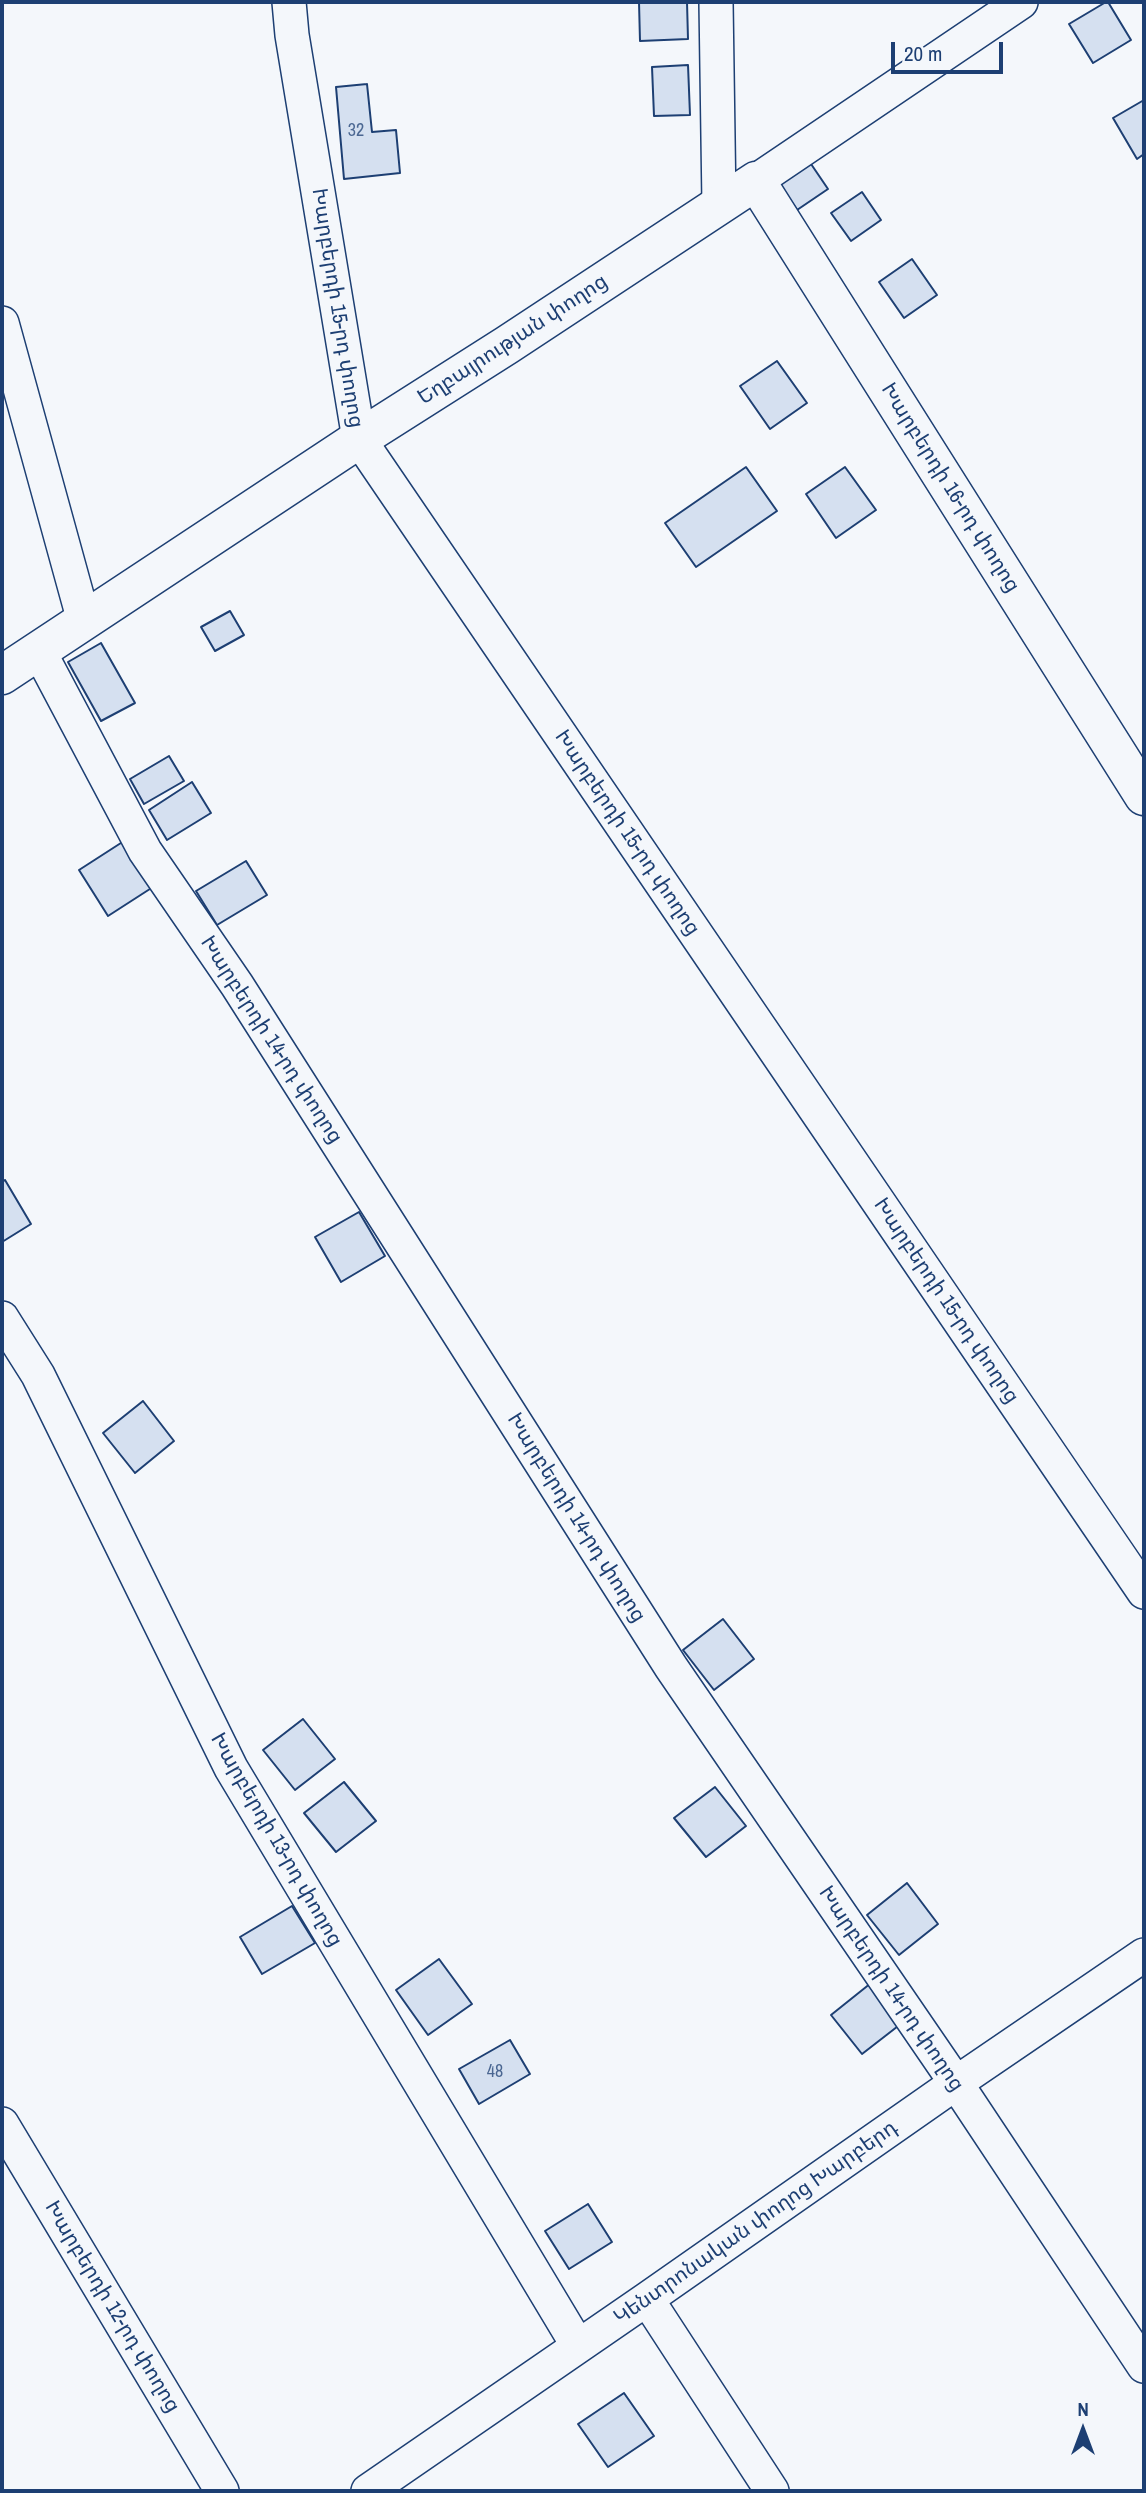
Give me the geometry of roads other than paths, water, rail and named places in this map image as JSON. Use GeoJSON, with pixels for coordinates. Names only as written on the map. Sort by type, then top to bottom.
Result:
{"type":"FeatureCollection","features":[{"type":"Feature","properties":{"kind":"street","name":"Խարբերդի 15-րդ փողոց"},"geometry":{"type":"LineString","coordinates":[[289,2],[292,35],[359,439],[1144,1592]]}},
{"type":"Feature","properties":{"kind":"street"},"geometry":{"type":"LineString","coordinates":[[716,2],[719,205]]}},
{"type":"Feature","properties":{"kind":"street","name":"Եղբայրության փողոց"},"geometry":{"type":"LineString","coordinates":[[2,675],[756,181],[1021,2]]}},
{"type":"Feature","properties":{"kind":"street","name":"Խարբերդի 16-րդ փողոց"},"geometry":{"type":"LineString","coordinates":[[756,181],[1144,796]]}},
{"type":"Feature","properties":{"kind":"street"},"geometry":{"type":"LineString","coordinates":[[2,323],[84,621]]}},
{"type":"Feature","properties":{"kind":"street","name":"Խարբերդի 14-րդ փողոց"},"geometry":{"type":"LineString","coordinates":[[39,651],[145,851],[237,985],[671,1667],[956,2083],[1144,2366]]}},
{"type":"Feature","properties":{"kind":"street","name":"Խարբերդի 13-րդ փողոց"},"geometry":{"type":"LineString","coordinates":[[2,1318],[38,1375],[231,1768],[578,2346]]}},
{"type":"Feature","properties":{"kind":"street","name":"Կենտրոնական փողոց Խարբերդ"},"geometry":{"type":"LineString","coordinates":[[368,2491],[1144,1955]]}},
{"type":"Feature","properties":{"kind":"street","name":"Խարբերդի 12-րդ փողոց"},"geometry":{"type":"LineString","coordinates":[[2,2123],[222,2491]]}},
{"type":"Feature","properties":{"kind":"street"},"geometry":{"type":"LineString","coordinates":[[647,2300],[772,2491]]}}]}
